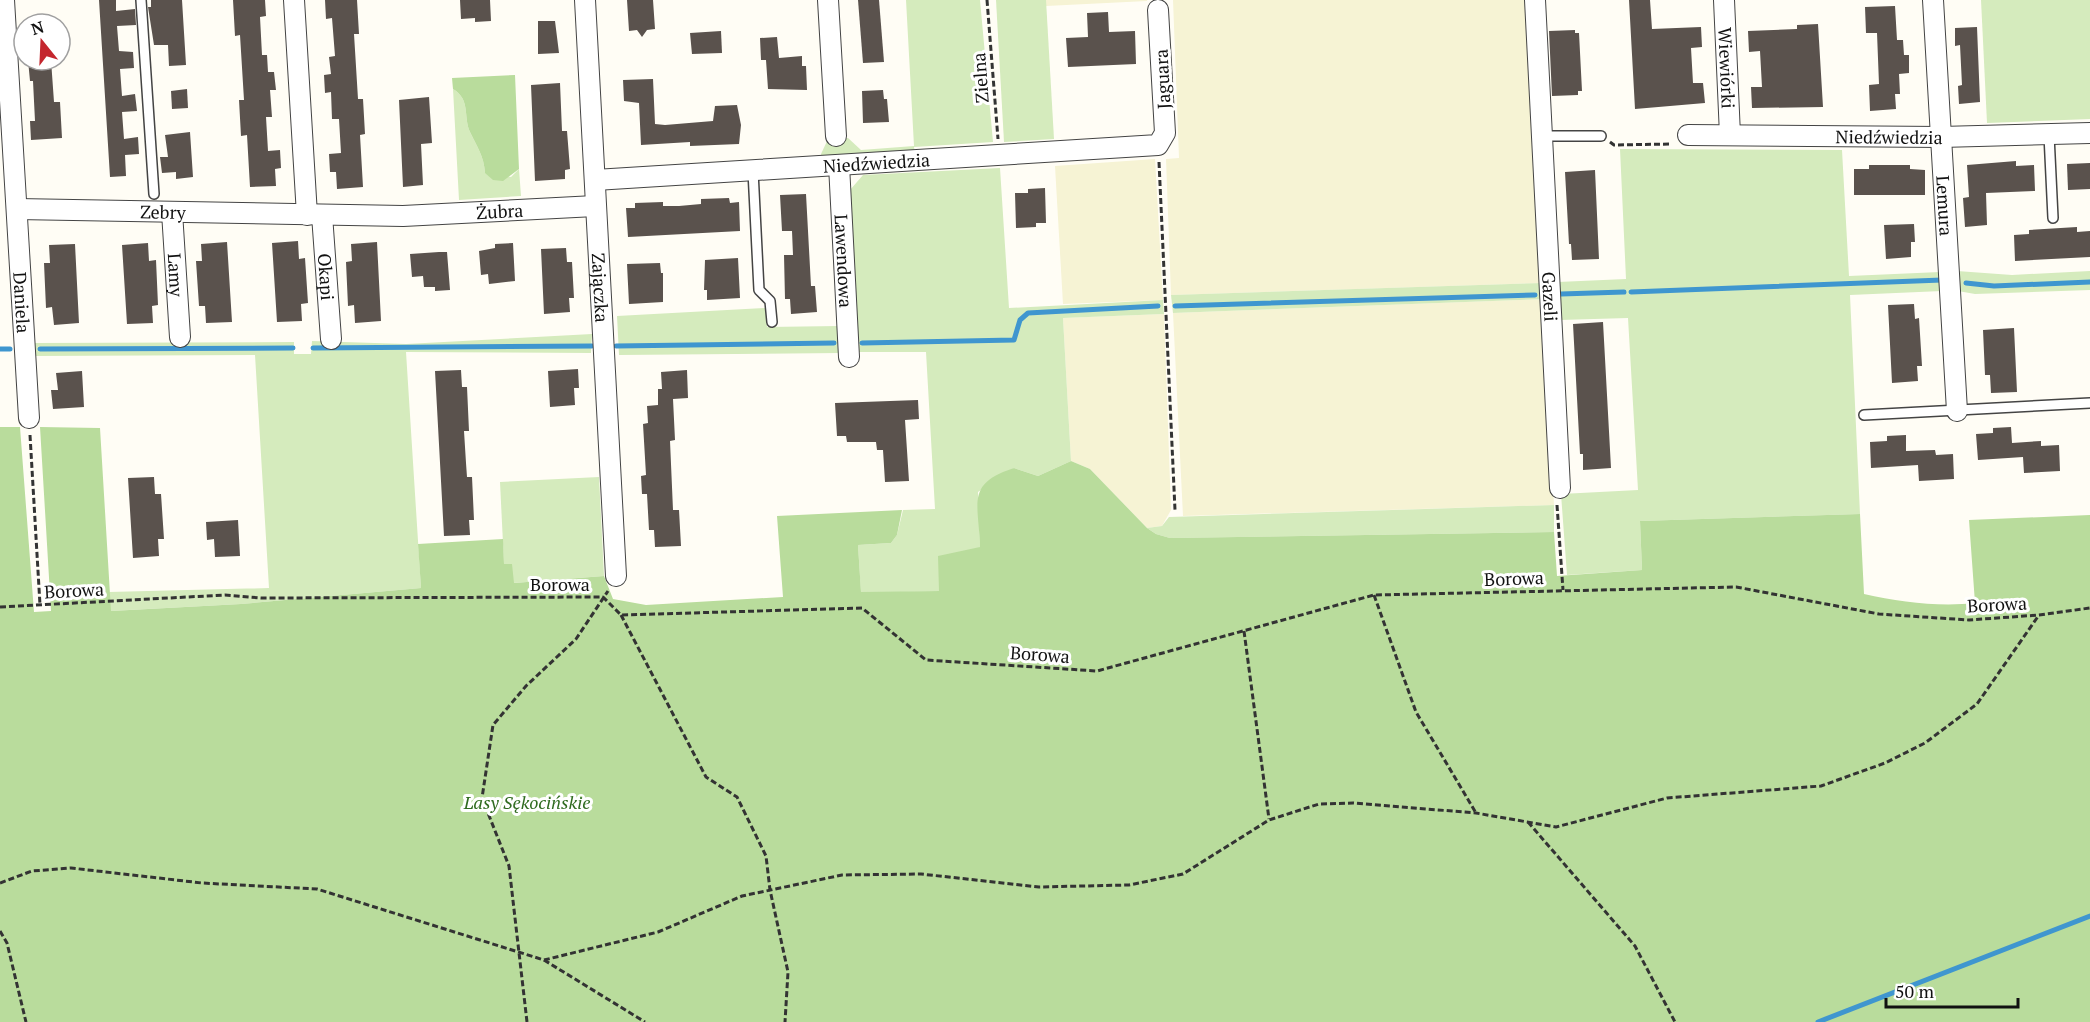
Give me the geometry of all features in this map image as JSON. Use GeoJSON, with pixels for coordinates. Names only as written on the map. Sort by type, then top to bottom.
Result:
{"type":"FeatureCollection","features":[{"type":"Feature","properties":{"kind":"street","name":"Daniela"},"geometry":{"type":"LineString","coordinates":[[4,0],[28,418]]}},
{"type":"Feature","properties":{"kind":"street"},"geometry":{"type":"LineString","coordinates":[[294,0],[315,215]]}},
{"type":"Feature","properties":{"kind":"street","name":"Zajączka"},"geometry":{"type":"LineString","coordinates":[[585,0],[616,576]]}},
{"type":"Feature","properties":{"kind":"street"},"geometry":{"type":"LineString","coordinates":[[828,0],[836,136]]}},
{"type":"Feature","properties":{"kind":"street","name":"Gazeli"},"geometry":{"type":"LineString","coordinates":[[1535,0],[1560,488]]}},
{"type":"Feature","properties":{"kind":"street","name":"Wiewiórki"},"geometry":{"type":"LineString","coordinates":[[1724,0],[1730,135]]}},
{"type":"Feature","properties":{"kind":"street","name":"Lemura"},"geometry":{"type":"LineString","coordinates":[[1933,0],[1957,411]]}},
{"type":"Feature","properties":{"kind":"street","name":"Jaguara"},"geometry":{"type":"LineString","coordinates":[[1158,10],[1165,133],[1158,145]]}},
{"type":"Feature","properties":{"kind":"street","name":"Niedźwiedzia"},"geometry":{"type":"LineString","coordinates":[[1688,135],[1941,137],[2090,133]]}},
{"type":"Feature","properties":{"kind":"street","name":"Niedźwiedzia"},"geometry":{"type":"LineString","coordinates":[[595,180],[1158,145]]}},
{"type":"Feature","properties":{"kind":"street","name":"Lawendowa"},"geometry":{"type":"LineString","coordinates":[[839,165],[849,357]]}},
{"type":"Feature","properties":{"kind":"street","name":"Żubra"},"geometry":{"type":"LineString","coordinates":[[403,216],[595,206]]}},
{"type":"Feature","properties":{"kind":"street","name":"Zebry"},"geometry":{"type":"LineString","coordinates":[[16,208],[403,216]]}},
{"type":"Feature","properties":{"kind":"street","name":"Lamy"},"geometry":{"type":"LineString","coordinates":[[172,212],[180,337]]}},
{"type":"Feature","properties":{"kind":"street","name":"Okapi"},"geometry":{"type":"LineString","coordinates":[[315,215],[331,339]]}},
{"type":"Feature","properties":{"kind":"lane"},"geometry":{"type":"LineString","coordinates":[[141,0],[154,194]]}},
{"type":"Feature","properties":{"kind":"lane"},"geometry":{"type":"LineString","coordinates":[[2049,135],[2053,218]]}},
{"type":"Feature","properties":{"kind":"lane"},"geometry":{"type":"LineString","coordinates":[[1542,136],[1601,136]]}},
{"type":"Feature","properties":{"kind":"lane"},"geometry":{"type":"LineString","coordinates":[[753,171],[759,290],[770,301],[772,322]]}},
{"type":"Feature","properties":{"kind":"lane"},"geometry":{"type":"LineString","coordinates":[[1864,416],[2090,403]]}},
{"type":"Feature","properties":{"kind":"path","name":"Zielna"},"geometry":{"type":"LineString","coordinates":[[987,0],[999,154]]}},
{"type":"Feature","properties":{"kind":"path"},"geometry":{"type":"LineString","coordinates":[[1601,136],[1614,145],[1676,144],[1688,135]]}},
{"type":"Feature","properties":{"kind":"path"},"geometry":{"type":"LineString","coordinates":[[1158,145],[1175,510]]}},
{"type":"Feature","properties":{"kind":"path"},"geometry":{"type":"LineString","coordinates":[[28,418],[40,605]]}},
{"type":"Feature","properties":{"kind":"path"},"geometry":{"type":"LineString","coordinates":[[1560,488],[1556,488],[1563,590]]}},
{"type":"Feature","properties":{"kind":"path"},"geometry":{"type":"LineString","coordinates":[[527,1022],[509,866],[482,798],[493,725],[526,686],[576,639],[616,576]]}},
{"type":"Feature","properties":{"kind":"path","name":"Borowa"},"geometry":{"type":"LineString","coordinates":[[0,607],[225,595],[317,598],[603,597],[621,615],[862,608],[926,660],[1097,671],[1374,595],[1736,587],[1879,614],[1969,620],[2039,615],[2090,608]]}},
{"type":"Feature","properties":{"kind":"path"},"geometry":{"type":"LineString","coordinates":[[1374,595],[1416,712],[1476,813]]}},
{"type":"Feature","properties":{"kind":"path"},"geometry":{"type":"LineString","coordinates":[[621,615],[706,777],[737,797],[766,856],[770,890],[788,972],[784,1022]]}},
{"type":"Feature","properties":{"kind":"path"},"geometry":{"type":"LineString","coordinates":[[544,960],[658,932],[742,896],[843,875],[921,874],[1039,886],[1129,885],[1183,874],[1269,820],[1319,804],[1353,803],[1476,813],[1556,827],[1666,798],[1821,786],[1885,763],[1925,743],[1977,704],[2039,615]]}},
{"type":"Feature","properties":{"kind":"path"},"geometry":{"type":"LineString","coordinates":[[1244,631],[1269,820]]}},
{"type":"Feature","properties":{"kind":"path"},"geometry":{"type":"LineString","coordinates":[[1528,822],[1635,946],[1675,1022]]}},
{"type":"Feature","properties":{"kind":"path"},"geometry":{"type":"LineString","coordinates":[[0,883],[32,871],[71,868],[202,883],[317,889],[544,960],[645,1022]]}},
{"type":"Feature","properties":{"kind":"path"},"geometry":{"type":"LineString","coordinates":[[0,931],[7,943],[26,1022]]}},
{"type":"Feature","properties":{"kind":"shaded area"},"geometry":{"type":"Polygon","coordinates":[[[1046,0],[1147,0],[1147,1],[1046,6],[1046,0]]]}},
{"type":"Feature","properties":{"kind":"shaded area"},"geometry":{"type":"Polygon","coordinates":[[[1173,0],[1527,0],[1542,283],[1171,295],[1166,159],[1179,158],[1173,0]]]}},
{"type":"Feature","properties":{"kind":"shaded area"},"geometry":{"type":"Polygon","coordinates":[[[1155,159],[1163,300],[1063,304],[1055,166],[1155,159]]]}},
{"type":"Feature","properties":{"kind":"shaded area"},"geometry":{"type":"Polygon","coordinates":[[[1543,299],[1554,505],[1183,516],[1173,313],[1543,299]]]}},
{"type":"Feature","properties":{"kind":"shaded area"},"geometry":{"type":"Polygon","coordinates":[[[1164,314],[1171,510],[1162,526],[1147,528],[1090,469],[1071,461],[1063,318],[1164,314]]]}},
{"type":"Feature","properties":{"kind":"green space"},"geometry":{"type":"Polygon","coordinates":[[[906,0],[980,0],[993,142],[914,147],[915,153],[821,161],[821,154],[828,139],[848,138],[861,150],[914,146],[906,0]]]}},
{"type":"Feature","properties":{"kind":"green space"},"geometry":{"type":"Polygon","coordinates":[[[996,0],[1046,0],[1054,139],[1004,142],[996,0]]]}},
{"type":"Feature","properties":{"kind":"green space"},"geometry":{"type":"Polygon","coordinates":[[[1981,0],[2090,0],[2090,119],[1987,123],[1981,0]]]}},
{"type":"Feature","properties":{"kind":"green space"},"geometry":{"type":"Polygon","coordinates":[[[515,75],[519,169],[503,181],[493,180],[485,173],[482,157],[468,126],[464,103],[459,93],[453,89],[452,78],[515,75]]]}},
{"type":"Feature","properties":{"kind":"green space"},"geometry":{"type":"Polygon","coordinates":[[[453,89],[459,93],[464,103],[468,126],[482,157],[485,173],[511,177],[519,169],[521,196],[459,200],[453,89]]]}},
{"type":"Feature","properties":{"kind":"green space"},"geometry":{"type":"Polygon","coordinates":[[[1620,149],[1842,150],[1849,276],[1940,272],[1942,291],[1850,295],[1860,514],[1640,521],[1642,570],[1567,575],[1561,494],[1638,490],[1628,318],[1560,320],[1558,282],[1626,279],[1620,149]]]}},
{"type":"Feature","properties":{"kind":"green space"},"geometry":{"type":"Polygon","coordinates":[[[1000,168],[1009,308],[1163,300],[1164,314],[1063,318],[1071,461],[1038,476],[1014,468],[978,492],[980,547],[940,591],[861,593],[858,545],[891,543],[897,535],[903,510],[935,509],[926,352],[855,352],[850,190],[863,175],[1000,168]]]}},
{"type":"Feature","properties":{"kind":"green space"},"geometry":{"type":"Polygon","coordinates":[[[1957,271],[2012,275],[2090,271],[2090,290],[1975,294],[1958,291],[1957,271]]]}},
{"type":"Feature","properties":{"kind":"green space"},"geometry":{"type":"Polygon","coordinates":[[[1542,283],[1543,299],[1173,313],[1171,295],[1542,283]]]}},
{"type":"Feature","properties":{"kind":"green space"},"geometry":{"type":"Polygon","coordinates":[[[766,308],[767,327],[839,326],[841,353],[619,355],[617,316],[766,308]]]}},
{"type":"Feature","properties":{"kind":"green space"},"geometry":{"type":"Polygon","coordinates":[[[592,334],[591,353],[406,352],[421,588],[241,604],[110,611],[109,592],[269,588],[255,355],[36,356],[35,343],[294,342],[294,354],[311,354],[312,341],[406,344],[592,334]]]}},
{"type":"Feature","properties":{"kind":"green space","name":"Lasy Sękocińskie"},"geometry":{"type":"Polygon","coordinates":[[[0,427],[20,427],[34,612],[51,611],[40,427],[100,428],[111,611],[241,604],[421,588],[418,544],[503,539],[504,564],[512,564],[514,583],[604,576],[613,599],[646,605],[783,597],[777,516],[902,510],[897,535],[891,543],[858,545],[861,592],[939,591],[938,556],[980,547],[978,497],[981,488],[988,481],[1014,468],[1038,476],[1071,461],[1090,469],[1147,528],[1156,534],[1170,538],[1554,532],[1557,576],[1642,570],[1640,521],[1860,514],[1864,594],[1934,604],[1975,603],[1969,520],[2090,515],[2090,1022],[0,1022],[0,427]]]}},
{"type":"Feature","properties":{"kind":"green space"},"geometry":{"type":"Polygon","coordinates":[[[599,477],[604,576],[513,583],[504,564],[500,482],[599,477]]]}},
{"type":"Feature","properties":{"kind":"green space"},"geometry":{"type":"Polygon","coordinates":[[[1554,505],[1554,532],[1170,538],[1156,534],[1147,528],[1162,526],[1169,517],[1554,505]]]}},
{"type":"Feature","properties":{"kind":"building"},"geometry":{"type":"Polygon","coordinates":[[[99,0],[116,0],[116,11],[135,9],[136,25],[117,26],[119,51],[133,52],[134,68],[120,69],[122,96],[135,94],[137,111],[122,112],[124,139],[138,137],[139,154],[125,155],[126,176],[110,177],[99,0]]]}},
{"type":"Feature","properties":{"kind":"building"},"geometry":{"type":"Polygon","coordinates":[[[151,0],[182,0],[186,65],[169,66],[168,45],[154,45],[148,7],[151,7],[151,0]]]}},
{"type":"Feature","properties":{"kind":"building"},"geometry":{"type":"Polygon","coordinates":[[[233,0],[265,0],[266,16],[260,17],[262,55],[267,55],[268,72],[274,72],[276,90],[270,90],[272,117],[266,117],[268,151],[280,150],[281,168],[275,169],[276,186],[250,187],[247,135],[241,136],[239,100],[244,100],[240,35],[235,36],[233,0]]]}},
{"type":"Feature","properties":{"kind":"building"},"geometry":{"type":"Polygon","coordinates":[[[325,0],[357,0],[359,34],[354,34],[358,99],[363,99],[365,134],[360,135],[363,187],[337,189],[336,172],[330,172],[329,154],[341,153],[339,119],[332,119],[331,92],[325,93],[324,75],[331,74],[329,57],[335,56],[332,18],[326,19],[325,0]]]}},
{"type":"Feature","properties":{"kind":"building"},"geometry":{"type":"Polygon","coordinates":[[[460,0],[490,0],[491,21],[475,22],[475,18],[461,19],[460,0]]]}},
{"type":"Feature","properties":{"kind":"building"},"geometry":{"type":"Polygon","coordinates":[[[627,0],[653,0],[655,29],[647,30],[642,37],[637,30],[629,31],[627,0]]]}},
{"type":"Feature","properties":{"kind":"building"},"geometry":{"type":"Polygon","coordinates":[[[858,0],[879,0],[884,62],[863,63],[858,0]]]}},
{"type":"Feature","properties":{"kind":"building"},"geometry":{"type":"Polygon","coordinates":[[[1629,0],[1650,0],[1652,29],[1701,27],[1702,47],[1691,48],[1693,83],[1703,83],[1705,103],[1635,109],[1629,0]]]}},
{"type":"Feature","properties":{"kind":"building"},"geometry":{"type":"Polygon","coordinates":[[[1895,6],[1897,40],[1903,40],[1904,55],[1909,55],[1909,73],[1899,74],[1900,94],[1895,94],[1896,109],[1870,111],[1869,85],[1879,84],[1877,33],[1866,33],[1865,7],[1895,6]]]}},
{"type":"Feature","properties":{"kind":"building"},"geometry":{"type":"Polygon","coordinates":[[[1108,12],[1109,32],[1135,31],[1136,64],[1068,67],[1066,38],[1088,37],[1087,13],[1108,12]]]}},
{"type":"Feature","properties":{"kind":"building"},"geometry":{"type":"Polygon","coordinates":[[[538,21],[555,21],[559,53],[538,54],[538,21]]]}},
{"type":"Feature","properties":{"kind":"building"},"geometry":{"type":"Polygon","coordinates":[[[1818,24],[1823,107],[1752,108],[1751,87],[1762,87],[1760,51],[1749,52],[1748,31],[1797,29],[1797,25],[1818,24]]]}},
{"type":"Feature","properties":{"kind":"building"},"geometry":{"type":"Polygon","coordinates":[[[1977,27],[1980,102],[1959,104],[1958,86],[1962,85],[1960,45],[1955,46],[1955,28],[1977,27]]]}},
{"type":"Feature","properties":{"kind":"building"},"geometry":{"type":"Polygon","coordinates":[[[1575,30],[1575,33],[1579,33],[1582,91],[1578,91],[1578,95],[1552,96],[1549,31],[1575,30]]]}},
{"type":"Feature","properties":{"kind":"building"},"geometry":{"type":"Polygon","coordinates":[[[721,31],[722,53],[692,54],[690,33],[721,31]]]}},
{"type":"Feature","properties":{"kind":"building"},"geometry":{"type":"Polygon","coordinates":[[[777,37],[779,58],[802,56],[802,66],[806,66],[807,90],[768,89],[766,60],[761,60],[760,38],[777,37]]]}},
{"type":"Feature","properties":{"kind":"building"},"geometry":{"type":"Polygon","coordinates":[[[29,72],[52,72],[54,102],[60,102],[62,138],[31,140],[30,121],[35,121],[33,81],[30,81],[29,72]]]}},
{"type":"Feature","properties":{"kind":"building"},"geometry":{"type":"Polygon","coordinates":[[[653,79],[655,124],[713,121],[715,106],[737,105],[741,125],[739,144],[690,146],[690,142],[641,145],[639,103],[624,101],[623,80],[653,79]]]}},
{"type":"Feature","properties":{"kind":"building"},"geometry":{"type":"Polygon","coordinates":[[[560,83],[562,131],[567,131],[570,169],[565,170],[565,179],[535,181],[531,85],[560,83]]]}},
{"type":"Feature","properties":{"kind":"building"},"geometry":{"type":"Polygon","coordinates":[[[187,89],[188,108],[172,109],[171,91],[187,89]]]}},
{"type":"Feature","properties":{"kind":"building"},"geometry":{"type":"Polygon","coordinates":[[[883,90],[884,99],[887,99],[889,122],[863,123],[862,91],[883,90]]]}},
{"type":"Feature","properties":{"kind":"building"},"geometry":{"type":"Polygon","coordinates":[[[429,97],[432,143],[421,144],[423,185],[403,187],[399,100],[429,97]]]}},
{"type":"Feature","properties":{"kind":"building"},"geometry":{"type":"Polygon","coordinates":[[[190,132],[193,177],[176,179],[176,172],[162,173],[160,157],[168,157],[165,135],[190,132]]]}},
{"type":"Feature","properties":{"kind":"building"},"geometry":{"type":"Polygon","coordinates":[[[2016,161],[2016,166],[2034,165],[2035,191],[1986,193],[1987,225],[1965,227],[1963,198],[1969,197],[1967,165],[2016,161]]]}},
{"type":"Feature","properties":{"kind":"building"},"geometry":{"type":"Polygon","coordinates":[[[2090,163],[2090,189],[2068,190],[2067,164],[2090,163]]]}},
{"type":"Feature","properties":{"kind":"building"},"geometry":{"type":"Polygon","coordinates":[[[1869,165],[1910,165],[1910,169],[1925,170],[1925,195],[1854,195],[1854,169],[1869,169],[1869,165]]]}},
{"type":"Feature","properties":{"kind":"building"},"geometry":{"type":"Polygon","coordinates":[[[1595,170],[1599,259],[1572,260],[1565,172],[1595,170]]]}},
{"type":"Feature","properties":{"kind":"building"},"geometry":{"type":"Polygon","coordinates":[[[1045,188],[1046,223],[1036,223],[1036,227],[1016,228],[1015,193],[1028,193],[1028,189],[1045,188]]]}},
{"type":"Feature","properties":{"kind":"building"},"geometry":{"type":"Polygon","coordinates":[[[806,194],[811,286],[815,286],[817,312],[791,314],[790,299],[785,299],[784,255],[793,255],[792,231],[782,231],[780,195],[806,194]]]}},
{"type":"Feature","properties":{"kind":"building"},"geometry":{"type":"Polygon","coordinates":[[[729,198],[730,203],[739,202],[740,231],[628,237],[626,208],[635,208],[635,203],[663,202],[663,206],[679,206],[701,204],[701,199],[729,198]]]}},
{"type":"Feature","properties":{"kind":"building"},"geometry":{"type":"Polygon","coordinates":[[[1914,224],[1915,242],[1911,242],[1911,257],[1886,259],[1884,225],[1914,224]]]}},
{"type":"Feature","properties":{"kind":"building"},"geometry":{"type":"Polygon","coordinates":[[[2077,227],[2077,232],[2090,231],[2090,257],[2015,261],[2014,235],[2029,234],[2029,230],[2077,227]]]}},
{"type":"Feature","properties":{"kind":"building"},"geometry":{"type":"Polygon","coordinates":[[[298,241],[299,259],[305,258],[308,303],[301,304],[302,321],[277,322],[272,243],[298,241]]]}},
{"type":"Feature","properties":{"kind":"building"},"geometry":{"type":"Polygon","coordinates":[[[227,242],[232,322],[206,323],[205,306],[199,306],[196,261],[202,261],[201,244],[227,242]]]}},
{"type":"Feature","properties":{"kind":"building"},"geometry":{"type":"Polygon","coordinates":[[[377,242],[381,321],[355,323],[354,305],[348,306],[346,262],[352,261],[351,244],[377,242]]]}},
{"type":"Feature","properties":{"kind":"building"},"geometry":{"type":"Polygon","coordinates":[[[148,243],[149,261],[156,260],[158,305],[152,306],[153,323],[127,324],[122,245],[148,243]]]}},
{"type":"Feature","properties":{"kind":"building"},"geometry":{"type":"Polygon","coordinates":[[[513,243],[515,281],[489,284],[488,274],[481,275],[479,251],[495,248],[495,244],[513,243]]]}},
{"type":"Feature","properties":{"kind":"building"},"geometry":{"type":"Polygon","coordinates":[[[75,244],[79,323],[54,325],[52,307],[46,308],[44,263],[50,263],[49,245],[75,244]]]}},
{"type":"Feature","properties":{"kind":"building"},"geometry":{"type":"Polygon","coordinates":[[[566,248],[567,262],[572,262],[574,298],[569,298],[570,312],[544,314],[541,249],[566,248]]]}},
{"type":"Feature","properties":{"kind":"building"},"geometry":{"type":"Polygon","coordinates":[[[447,252],[450,290],[435,291],[435,287],[424,287],[423,276],[412,277],[410,254],[447,252]]]}},
{"type":"Feature","properties":{"kind":"building"},"geometry":{"type":"Polygon","coordinates":[[[738,258],[740,298],[707,300],[707,290],[704,290],[705,260],[738,258]]]}},
{"type":"Feature","properties":{"kind":"building"},"geometry":{"type":"Polygon","coordinates":[[[660,263],[661,273],[663,273],[663,302],[629,304],[627,264],[660,263]]]}},
{"type":"Feature","properties":{"kind":"building"},"geometry":{"type":"Polygon","coordinates":[[[1914,304],[1915,319],[1919,318],[1922,366],[1917,366],[1918,381],[1892,383],[1888,305],[1914,304]]]}},
{"type":"Feature","properties":{"kind":"building"},"geometry":{"type":"Polygon","coordinates":[[[1603,322],[1611,468],[1583,470],[1583,454],[1580,454],[1573,324],[1603,322]]]}},
{"type":"Feature","properties":{"kind":"building"},"geometry":{"type":"Polygon","coordinates":[[[2014,328],[2017,392],[1991,393],[1990,375],[1985,375],[1983,330],[2014,328]]]}},
{"type":"Feature","properties":{"kind":"building"},"geometry":{"type":"Polygon","coordinates":[[[578,369],[579,388],[574,388],[575,405],[550,407],[548,371],[578,369]]]}},
{"type":"Feature","properties":{"kind":"building"},"geometry":{"type":"Polygon","coordinates":[[[461,370],[462,387],[467,387],[469,431],[464,431],[467,477],[472,477],[474,520],[469,520],[470,535],[444,536],[435,371],[461,370]]]}},
{"type":"Feature","properties":{"kind":"building"},"geometry":{"type":"Polygon","coordinates":[[[687,370],[688,398],[673,399],[675,440],[670,441],[673,510],[679,510],[681,546],[655,547],[654,530],[649,530],[647,494],[642,494],[641,476],[646,475],[643,424],[648,423],[647,406],[658,405],[658,389],[662,389],[661,372],[687,370]]]}},
{"type":"Feature","properties":{"kind":"building"},"geometry":{"type":"Polygon","coordinates":[[[82,371],[84,407],[53,409],[51,390],[58,390],[56,373],[82,371]]]}},
{"type":"Feature","properties":{"kind":"building"},"geometry":{"type":"Polygon","coordinates":[[[918,400],[919,419],[905,420],[909,481],[885,482],[883,450],[877,450],[876,442],[847,442],[846,436],[837,436],[835,403],[918,400]]]}},
{"type":"Feature","properties":{"kind":"building"},"geometry":{"type":"Polygon","coordinates":[[[2011,427],[2012,443],[2041,441],[2041,446],[2059,445],[2060,471],[2024,473],[2023,457],[1978,460],[1976,434],[1993,433],[1993,428],[2011,427]]]}},
{"type":"Feature","properties":{"kind":"building"},"geometry":{"type":"Polygon","coordinates":[[[1906,435],[1906,451],[1935,450],[1936,455],[1953,454],[1954,479],[1919,481],[1918,465],[1871,468],[1870,442],[1887,441],[1887,436],[1906,435]]]}},
{"type":"Feature","properties":{"kind":"building"},"geometry":{"type":"Polygon","coordinates":[[[154,477],[155,494],[161,494],[164,539],[158,539],[159,556],[133,558],[128,478],[154,477]]]}},
{"type":"Feature","properties":{"kind":"building"},"geometry":{"type":"Polygon","coordinates":[[[238,520],[240,556],[215,557],[214,539],[207,540],[206,522],[238,520]]]}},
{"type":"Feature","properties":{"kind":"waterway"},"geometry":{"type":"LineString","coordinates":[[1631,292],[1942,280]]}},
{"type":"Feature","properties":{"kind":"waterway"},"geometry":{"type":"LineString","coordinates":[[1966,283],[1994,286],[2090,282]]}},
{"type":"Feature","properties":{"kind":"waterway"},"geometry":{"type":"LineString","coordinates":[[1561,294],[1624,292]]}},
{"type":"Feature","properties":{"kind":"waterway"},"geometry":{"type":"LineString","coordinates":[[1175,306],[1535,295]]}},
{"type":"Feature","properties":{"kind":"waterway"},"geometry":{"type":"LineString","coordinates":[[862,343],[1014,340],[1020,320],[1028,313],[1158,306]]}},
{"type":"Feature","properties":{"kind":"waterway"},"geometry":{"type":"LineString","coordinates":[[616,346],[834,343]]}},
{"type":"Feature","properties":{"kind":"waterway"},"geometry":{"type":"LineString","coordinates":[[313,348],[592,346]]}},
{"type":"Feature","properties":{"kind":"waterway"},"geometry":{"type":"LineString","coordinates":[[40,349],[293,348]]}},
{"type":"Feature","properties":{"kind":"waterway"},"geometry":{"type":"LineString","coordinates":[[0,349],[10,349]]}},
{"type":"Feature","properties":{"kind":"waterway"},"geometry":{"type":"LineString","coordinates":[[1818,1022],[2090,916]]}}]}
